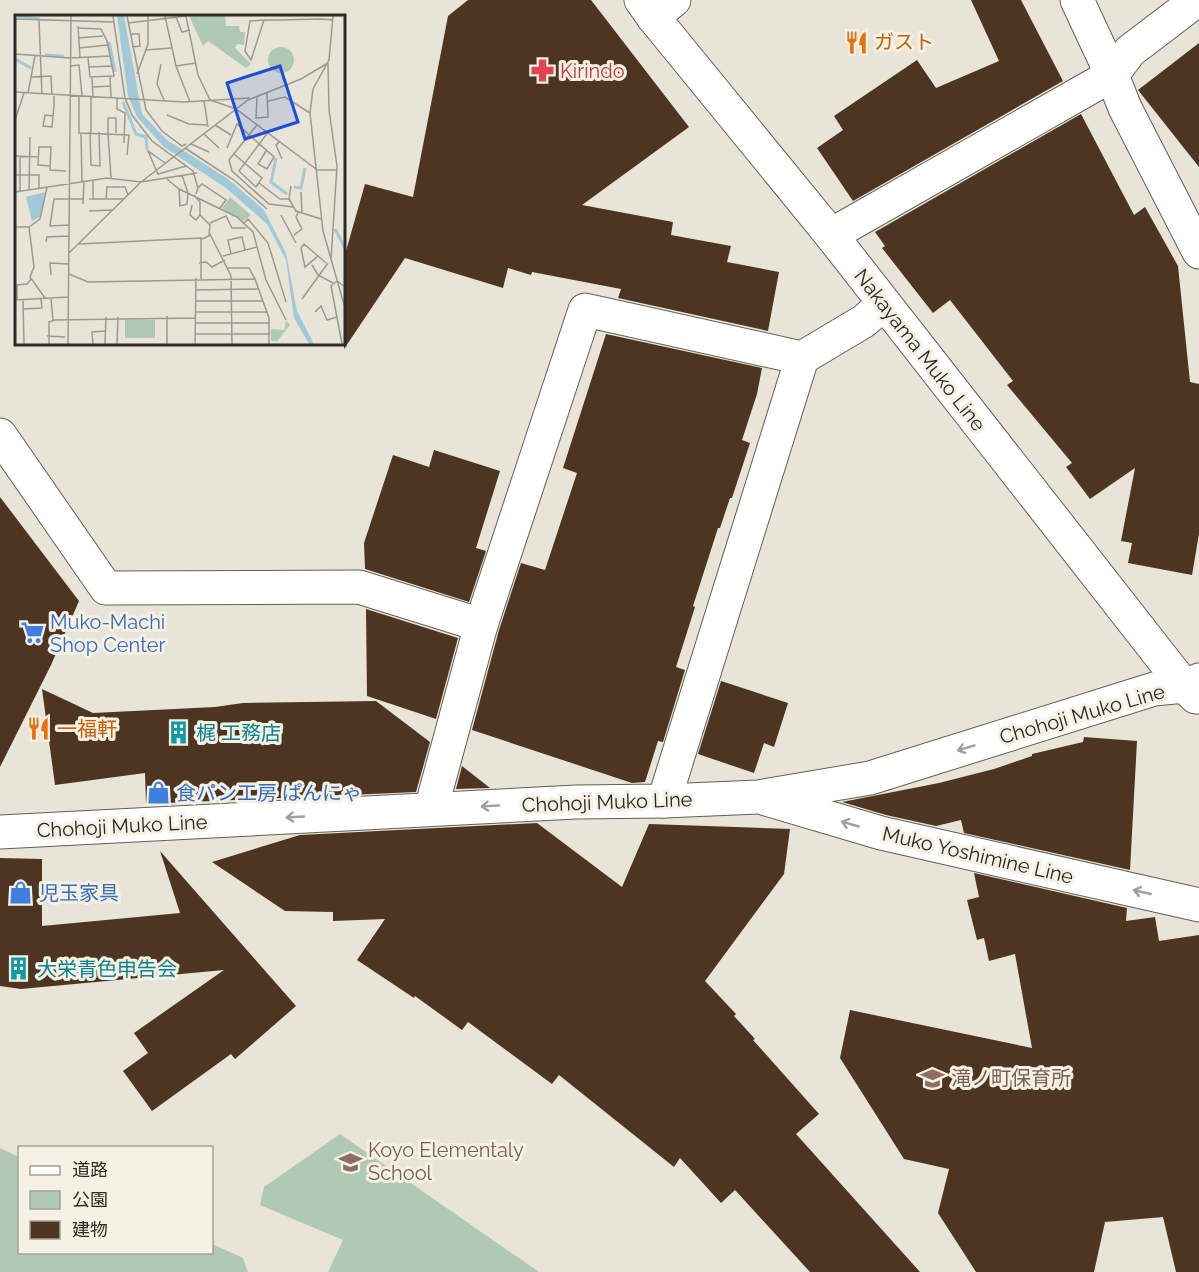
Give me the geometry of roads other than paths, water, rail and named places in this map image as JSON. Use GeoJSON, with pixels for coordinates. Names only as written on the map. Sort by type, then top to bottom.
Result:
{"type":"FeatureCollection","features":[{"type":"Feature","properties":{"kind":"street"},"geometry":{"type":"LineString","coordinates":[[1077,0],[1125,108],[1199,252]]}},
{"type":"Feature","properties":{"kind":"street"},"geometry":{"type":"LineString","coordinates":[[831,235],[1112,75],[1130,51],[1197,0]]}},
{"type":"Feature","properties":{"kind":"street","name":"Nakayama Muko Line"},"geometry":{"type":"LineString","coordinates":[[656,6],[884,304],[1194,689]]}},
{"type":"Feature","properties":{"kind":"street"},"geometry":{"type":"LineString","coordinates":[[663,801],[802,358],[864,321],[884,304]]}},
{"type":"Feature","properties":{"kind":"street"},"geometry":{"type":"LineString","coordinates":[[432,809],[481,625],[585,310],[802,358]]}},
{"type":"Feature","properties":{"kind":"street"},"geometry":{"type":"LineString","coordinates":[[0,435],[106,588],[359,587],[481,625]]}},
{"type":"Feature","properties":{"kind":"street","name":"Chohoji Muko Line"},"geometry":{"type":"LineString","coordinates":[[0,832],[576,802],[758,797],[870,778],[1154,689],[1194,689]]}},
{"type":"Feature","properties":{"kind":"street","name":"Muko Yoshimine Line"},"geometry":{"type":"LineString","coordinates":[[758,797],[880,832],[1199,905]]}},
{"type":"Feature","properties":{"kind":"place","name":"ガスト"},"geometry":{"type":"Point","coordinates":[856,42]}},
{"type":"Feature","properties":{"kind":"place","name":"Kirindo"},"geometry":{"type":"Point","coordinates":[542,71]}},
{"type":"Feature","properties":{"kind":"place","name":"Muko-Machi Shop Center"},"geometry":{"type":"Point","coordinates":[32,633]}},
{"type":"Feature","properties":{"kind":"place","name":"一福軒"},"geometry":{"type":"Point","coordinates":[39,729]}},
{"type":"Feature","properties":{"kind":"place","name":"梶 工務店"},"geometry":{"type":"Point","coordinates":[178,733]}},
{"type":"Feature","properties":{"kind":"place","name":"食パン工房 ぱんにゃ"},"geometry":{"type":"Point","coordinates":[158,793]}},
{"type":"Feature","properties":{"kind":"place","name":"児玉家具"},"geometry":{"type":"Point","coordinates":[21,893]}},
{"type":"Feature","properties":{"kind":"place","name":"大栄青色申告会"},"geometry":{"type":"Point","coordinates":[19,969]}},
{"type":"Feature","properties":{"kind":"place","name":"滝ノ町保育所"},"geometry":{"type":"Point","coordinates":[933,1078]}},
{"type":"Feature","properties":{"kind":"place","name":"Koyo Elementaly School"},"geometry":{"type":"Point","coordinates":[350,1162]}}]}
